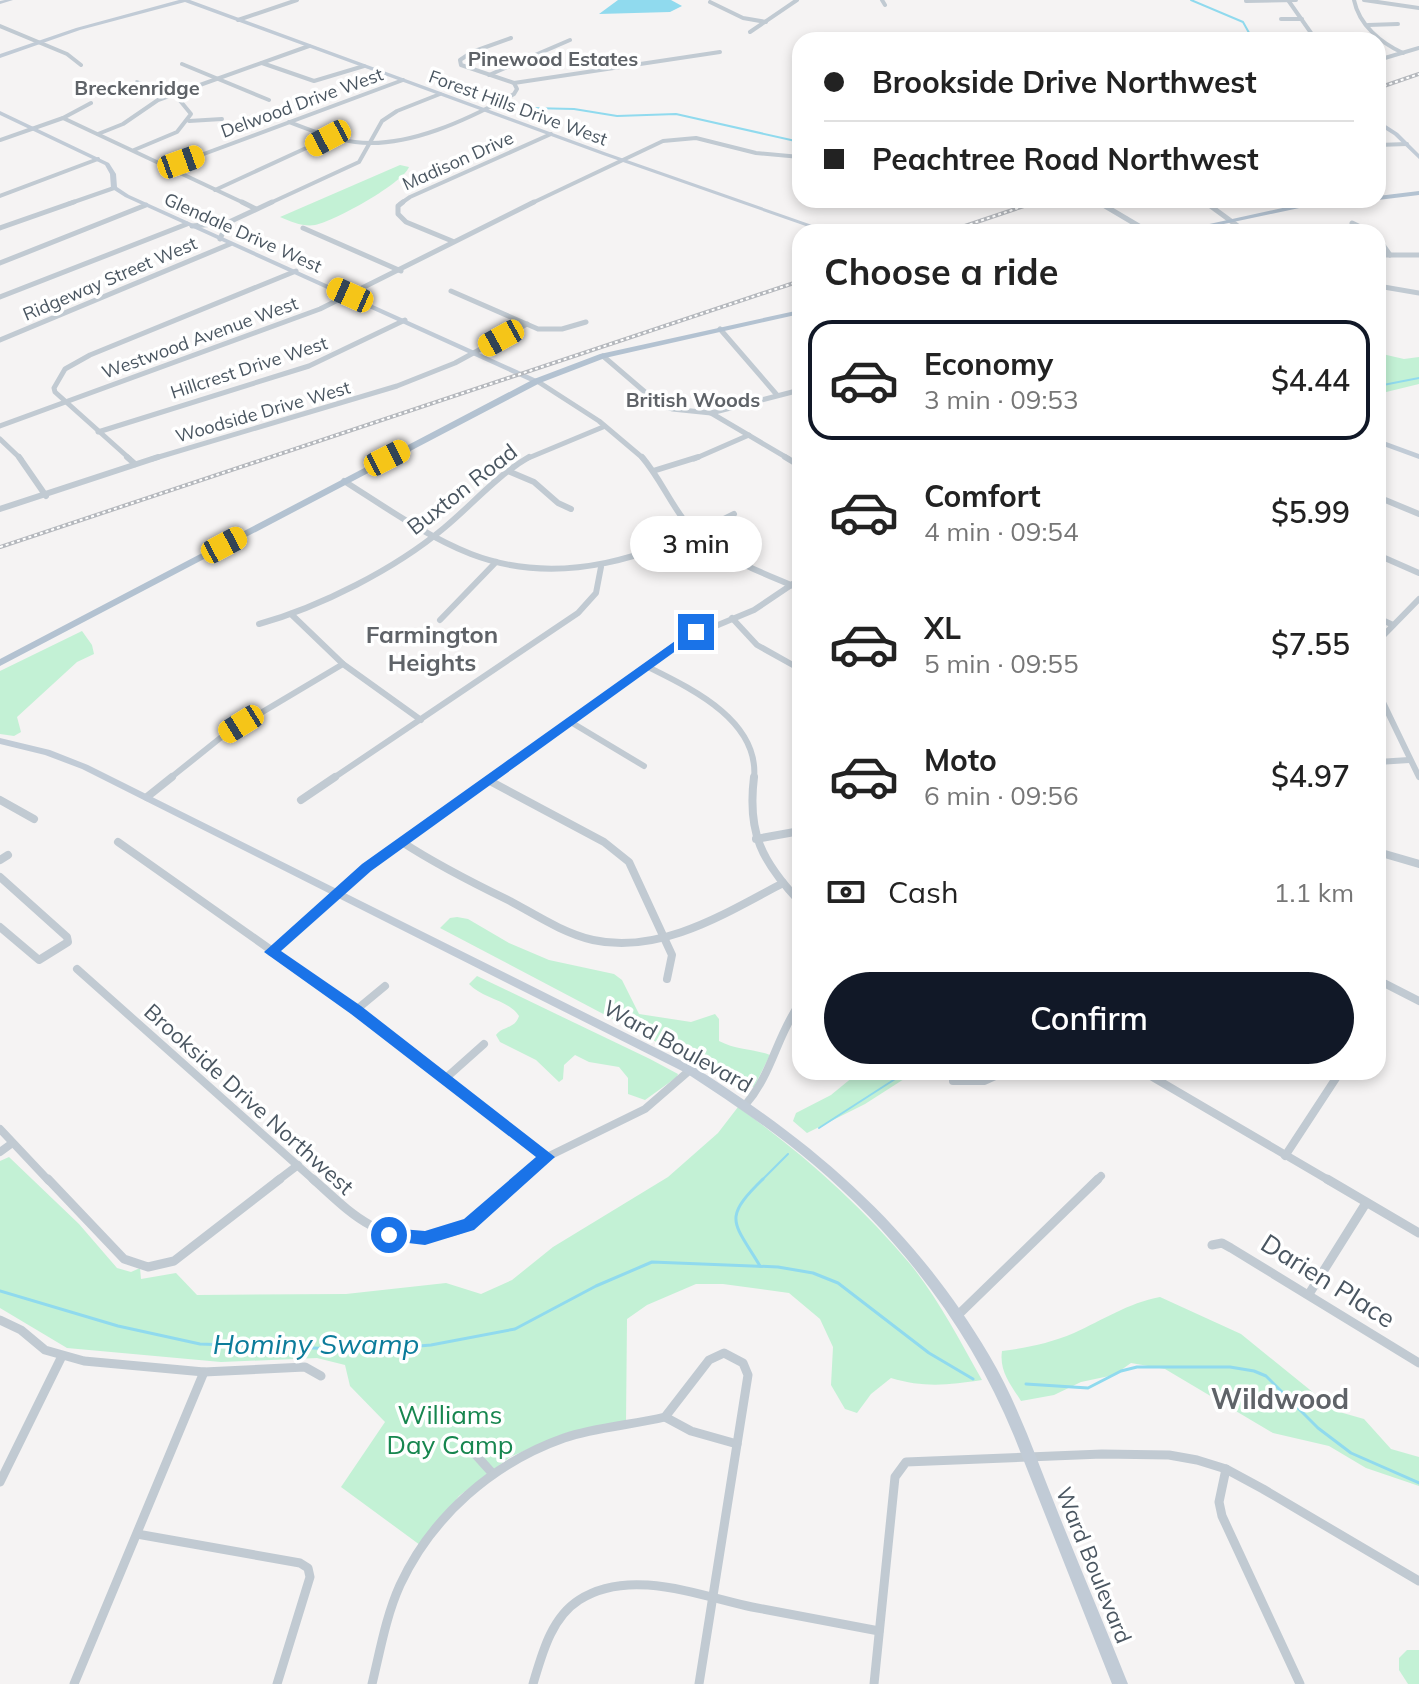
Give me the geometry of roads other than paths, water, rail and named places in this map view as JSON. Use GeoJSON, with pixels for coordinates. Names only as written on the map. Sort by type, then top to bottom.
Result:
{"type":"FeatureCollection","features":[{"type":"Feature","properties":{"kind":"main road"},"geometry":{"type":"LineString","coordinates":[[0,3],[11,0]]}},
{"type":"Feature","properties":{"kind":"main road"},"geometry":{"type":"LineString","coordinates":[[0,56],[185,0]]}},
{"type":"Feature","properties":{"kind":"main road","name":"Forest Hills Drive West"},"geometry":{"type":"LineString","coordinates":[[185,0],[804,224]]}},
{"type":"Feature","properties":{"kind":"main road"},"geometry":{"type":"LineString","coordinates":[[0,113],[98,159],[112,170],[114,188]]}},
{"type":"Feature","properties":{"kind":"main road"},"geometry":{"type":"LineString","coordinates":[[1386,128],[1419,157]]}},
{"type":"Feature","properties":{"kind":"main road","name":"Glendale Drive West"},"geometry":{"type":"LineString","coordinates":[[114,188],[230,244],[537,381]]}},
{"type":"Feature","properties":{"kind":"main road"},"geometry":{"type":"LineString","coordinates":[[1386,195],[1419,193]]}},
{"type":"Feature","properties":{"kind":"main road"},"geometry":{"type":"LineString","coordinates":[[1215,224],[1291,208]]}},
{"type":"Feature","properties":{"kind":"main road"},"geometry":{"type":"LineString","coordinates":[[1277,211],[1298,208]]}},
{"type":"Feature","properties":{"kind":"main road","name":"Forest Hills Drive West"},"geometry":{"type":"LineString","coordinates":[[789,219],[801,224]]}},
{"type":"Feature","properties":{"kind":"main road"},"geometry":{"type":"LineString","coordinates":[[0,663],[537,381],[603,356],[792,314]]}},
{"type":"Feature","properties":{"kind":"main road"},"geometry":{"type":"LineString","coordinates":[[1386,444],[1419,457]]}},
{"type":"Feature","properties":{"kind":"main road","name":"Ward Boulevard"},"geometry":{"type":"LineString","coordinates":[[0,741],[67,759],[147,797],[690,1070],[746,1104],[815,1156],[900,1241],[957,1316],[1001,1390],[1120,1684]]}},
{"type":"Feature","properties":{"kind":"street"},"geometry":{"type":"LineString","coordinates":[[238,20],[297,0]]}},
{"type":"Feature","properties":{"kind":"street"},"geometry":{"type":"LineString","coordinates":[[750,32],[797,0]]}},
{"type":"Feature","properties":{"kind":"street"},"geometry":{"type":"LineString","coordinates":[[1288,0],[1311,32]]}},
{"type":"Feature","properties":{"kind":"street"},"geometry":{"type":"LineString","coordinates":[[1246,1],[1296,0]]}},
{"type":"Feature","properties":{"kind":"street"},"geometry":{"type":"LineString","coordinates":[[1354,0],[1357,11],[1373,32]]}},
{"type":"Feature","properties":{"kind":"street"},"geometry":{"type":"LineString","coordinates":[[1364,0],[1419,8]]}},
{"type":"Feature","properties":{"kind":"street"},"geometry":{"type":"LineString","coordinates":[[710,2],[743,18],[766,22]]}},
{"type":"Feature","properties":{"kind":"street"},"geometry":{"type":"LineString","coordinates":[[1281,19],[1302,19]]}},
{"type":"Feature","properties":{"kind":"street"},"geometry":{"type":"LineString","coordinates":[[1368,25],[1398,24]]}},
{"type":"Feature","properties":{"kind":"street"},"geometry":{"type":"LineString","coordinates":[[0,26],[67,54],[81,65]]}},
{"type":"Feature","properties":{"kind":"street"},"geometry":{"type":"LineString","coordinates":[[511,38],[472,52],[460,60],[461,65],[514,83],[720,52]]}},
{"type":"Feature","properties":{"kind":"street"},"geometry":{"type":"LineString","coordinates":[[489,75],[570,40]]}},
{"type":"Feature","properties":{"kind":"street"},"geometry":{"type":"LineString","coordinates":[[1386,45],[1403,53]]}},
{"type":"Feature","properties":{"kind":"street"},"geometry":{"type":"LineString","coordinates":[[98,134],[126,122],[152,103],[171,95],[309,46]]}},
{"type":"Feature","properties":{"kind":"street"},"geometry":{"type":"LineString","coordinates":[[1386,58],[1419,48]]}},
{"type":"Feature","properties":{"kind":"street"},"geometry":{"type":"LineString","coordinates":[[594,58],[602,68]]}},
{"type":"Feature","properties":{"kind":"street"},"geometry":{"type":"LineString","coordinates":[[262,63],[314,81],[364,66]]}},
{"type":"Feature","properties":{"kind":"street"},"geometry":{"type":"LineString","coordinates":[[182,64],[269,100]]}},
{"type":"Feature","properties":{"kind":"street","name":"Delwood Drive West"},"geometry":{"type":"LineString","coordinates":[[166,168],[403,80]]}},
{"type":"Feature","properties":{"kind":"street"},"geometry":{"type":"LineString","coordinates":[[137,82],[190,106],[189,121]]}},
{"type":"Feature","properties":{"kind":"street"},"geometry":{"type":"LineString","coordinates":[[289,122],[328,138],[371,144],[412,139],[514,94],[517,89],[514,83]]}},
{"type":"Feature","properties":{"kind":"street"},"geometry":{"type":"LineString","coordinates":[[0,297],[189,225],[227,223],[354,165],[365,157],[376,129],[387,117],[440,94]]}},
{"type":"Feature","properties":{"kind":"street"},"geometry":{"type":"LineString","coordinates":[[0,140],[63,118],[91,103]]}},
{"type":"Feature","properties":{"kind":"street"},"geometry":{"type":"LineString","coordinates":[[63,118],[257,209]]}},
{"type":"Feature","properties":{"kind":"street"},"geometry":{"type":"LineString","coordinates":[[134,150],[167,138],[189,121],[222,119]]}},
{"type":"Feature","properties":{"kind":"street","name":"Madison Drive"},"geometry":{"type":"LineString","coordinates":[[452,241],[404,221],[398,214],[398,206],[417,193],[551,134]]}},
{"type":"Feature","properties":{"kind":"street","name":"Westwood Avenue West"},"geometry":{"type":"LineString","coordinates":[[0,426],[350,295],[401,271],[452,241],[663,141],[684,137],[704,139],[756,153],[792,156]]}},
{"type":"Feature","properties":{"kind":"street"},"geometry":{"type":"LineString","coordinates":[[215,190],[328,138]]}},
{"type":"Feature","properties":{"kind":"street"},"geometry":{"type":"LineString","coordinates":[[1386,145],[1407,144]]}},
{"type":"Feature","properties":{"kind":"street"},"geometry":{"type":"LineString","coordinates":[[0,196],[98,159]]}},
{"type":"Feature","properties":{"kind":"street"},"geometry":{"type":"LineString","coordinates":[[0,228],[114,188]]}},
{"type":"Feature","properties":{"kind":"street"},"geometry":{"type":"LineString","coordinates":[[0,263],[146,205]]}},
{"type":"Feature","properties":{"kind":"street"},"geometry":{"type":"LineString","coordinates":[[1108,208],[1135,224]]}},
{"type":"Feature","properties":{"kind":"street"},"geometry":{"type":"LineString","coordinates":[[1213,208],[1234,224]]}},
{"type":"Feature","properties":{"kind":"street"},"geometry":{"type":"LineString","coordinates":[[220,239],[227,223]]}},
{"type":"Feature","properties":{"kind":"street"},"geometry":{"type":"LineString","coordinates":[[303,228],[401,271]]}},
{"type":"Feature","properties":{"kind":"street","name":"Ridgeway Street West"},"geometry":{"type":"LineString","coordinates":[[0,340],[230,244]]}},
{"type":"Feature","properties":{"kind":"street"},"geometry":{"type":"LineString","coordinates":[[1386,249],[1390,255]]}},
{"type":"Feature","properties":{"kind":"street"},"geometry":{"type":"LineString","coordinates":[[1386,255],[1419,255]]}},
{"type":"Feature","properties":{"kind":"street"},"geometry":{"type":"LineString","coordinates":[[135,464],[65,402],[54,388],[58,377],[73,363],[296,271]]}},
{"type":"Feature","properties":{"kind":"street"},"geometry":{"type":"LineString","coordinates":[[1386,287],[1419,293]]}},
{"type":"Feature","properties":{"kind":"street"},"geometry":{"type":"LineString","coordinates":[[451,291],[527,324],[554,330],[586,322]]}},
{"type":"Feature","properties":{"kind":"street","name":"Hillcrest Drive West"},"geometry":{"type":"LineString","coordinates":[[98,432],[309,366],[405,320]]}},
{"type":"Feature","properties":{"kind":"street","name":"Woodside Drive West"},"geometry":{"type":"LineString","coordinates":[[0,509],[135,464],[251,433],[402,384],[476,352],[527,324]]}},
{"type":"Feature","properties":{"kind":"street"},"geometry":{"type":"LineString","coordinates":[[720,329],[777,395]]}},
{"type":"Feature","properties":{"kind":"street"},"geometry":{"type":"LineString","coordinates":[[603,356],[659,404],[672,409],[711,413],[792,392]]}},
{"type":"Feature","properties":{"kind":"street"},"geometry":{"type":"LineString","coordinates":[[537,381],[631,447],[653,471],[696,534],[727,554],[792,585]]}},
{"type":"Feature","properties":{"kind":"street"},"geometry":{"type":"LineString","coordinates":[[711,413],[792,461]]}},
{"type":"Feature","properties":{"kind":"street","name":"Buxton Road"},"geometry":{"type":"LineString","coordinates":[[259,624],[291,614],[391,563],[436,535],[508,471],[546,449],[603,427]]}},
{"type":"Feature","properties":{"kind":"street"},"geometry":{"type":"LineString","coordinates":[[653,471],[687,462],[749,435]]}},
{"type":"Feature","properties":{"kind":"street"},"geometry":{"type":"LineString","coordinates":[[0,439],[25,463],[46,496]]}},
{"type":"Feature","properties":{"kind":"street"},"geometry":{"type":"LineString","coordinates":[[508,471],[534,482],[558,503],[571,509]]}},
{"type":"Feature","properties":{"kind":"street"},"geometry":{"type":"LineString","coordinates":[[344,481],[436,535],[496,562],[552,570],[601,567],[655,552],[734,514]]}},
{"type":"Feature","properties":{"kind":"street"},"geometry":{"type":"LineString","coordinates":[[1386,500],[1419,514]]}},
{"type":"Feature","properties":{"kind":"street"},"geometry":{"type":"LineString","coordinates":[[1386,559],[1419,573]]}},
{"type":"Feature","properties":{"kind":"street"},"geometry":{"type":"LineString","coordinates":[[440,620],[496,562]]}},
{"type":"Feature","properties":{"kind":"street"},"geometry":{"type":"LineString","coordinates":[[301,800],[589,604],[599,590],[601,567]]}},
{"type":"Feature","properties":{"kind":"street"},"geometry":{"type":"LineString","coordinates":[[271,952],[337,893],[402,842],[646,666],[696,632],[754,610],[792,585]]}},
{"type":"Feature","properties":{"kind":"street"},"geometry":{"type":"LineString","coordinates":[[1386,632],[1419,599]]}},
{"type":"Feature","properties":{"kind":"street"},"geometry":{"type":"LineString","coordinates":[[291,614],[343,664],[421,720]]}},
{"type":"Feature","properties":{"kind":"street"},"geometry":{"type":"LineString","coordinates":[[732,618],[757,645],[792,665]]}},
{"type":"Feature","properties":{"kind":"street"},"geometry":{"type":"LineString","coordinates":[[1386,622],[1393,625]]}},
{"type":"Feature","properties":{"kind":"street"},"geometry":{"type":"LineString","coordinates":[[147,797],[224,735],[343,664]]}},
{"type":"Feature","properties":{"kind":"street"},"geometry":{"type":"LineString","coordinates":[[646,666],[713,706],[736,729],[752,752],[754,771],[750,809],[756,839],[792,893]]}},
{"type":"Feature","properties":{"kind":"street"},"geometry":{"type":"LineString","coordinates":[[1386,710],[1419,777]]}},
{"type":"Feature","properties":{"kind":"street"},"geometry":{"type":"LineString","coordinates":[[569,721],[644,766]]}},
{"type":"Feature","properties":{"kind":"street"},"geometry":{"type":"LineString","coordinates":[[1386,761],[1409,760]]}},
{"type":"Feature","properties":{"kind":"street"},"geometry":{"type":"LineString","coordinates":[[488,780],[614,848],[629,862],[672,955],[667,979]]}},
{"type":"Feature","properties":{"kind":"street"},"geometry":{"type":"LineString","coordinates":[[0,800],[34,819]]}},
{"type":"Feature","properties":{"kind":"street"},"geometry":{"type":"LineString","coordinates":[[756,839],[792,832]]}},
{"type":"Feature","properties":{"kind":"street"},"geometry":{"type":"LineString","coordinates":[[118,842],[356,1010],[447,1077],[547,1157]]}},
{"type":"Feature","properties":{"kind":"street"},"geometry":{"type":"LineString","coordinates":[[402,842],[448,871],[576,934],[605,942],[665,936],[721,916],[783,883]]}},
{"type":"Feature","properties":{"kind":"street"},"geometry":{"type":"LineString","coordinates":[[1386,854],[1419,864]]}},
{"type":"Feature","properties":{"kind":"street"},"geometry":{"type":"LineString","coordinates":[[0,860],[8,855]]}},
{"type":"Feature","properties":{"kind":"street"},"geometry":{"type":"LineString","coordinates":[[0,877],[67,937],[68,942],[39,960],[0,927]]}},
{"type":"Feature","properties":{"kind":"street","name":"Brookside Drive Northwest"},"geometry":{"type":"LineString","coordinates":[[77,969],[357,1218],[373,1228],[406,1238],[425,1238],[469,1225],[547,1157],[645,1109],[664,1096],[690,1070]]}},
{"type":"Feature","properties":{"kind":"street"},"geometry":{"type":"LineString","coordinates":[[1386,984],[1419,1001]]}},
{"type":"Feature","properties":{"kind":"street"},"geometry":{"type":"LineString","coordinates":[[356,1010],[385,986]]}},
{"type":"Feature","properties":{"kind":"street"},"geometry":{"type":"LineString","coordinates":[[746,1104],[765,1083],[781,1033],[792,1016]]}},
{"type":"Feature","properties":{"kind":"street"},"geometry":{"type":"LineString","coordinates":[[447,1077],[484,1044]]}},
{"type":"Feature","properties":{"kind":"street"},"geometry":{"type":"LineString","coordinates":[[953,1081],[986,1080]]}},
{"type":"Feature","properties":{"kind":"street"},"geometry":{"type":"LineString","coordinates":[[1157,1080],[1419,1233]]}},
{"type":"Feature","properties":{"kind":"street"},"geometry":{"type":"LineString","coordinates":[[1285,1156],[1335,1080]]}},
{"type":"Feature","properties":{"kind":"street"},"geometry":{"type":"LineString","coordinates":[[0,1129],[124,1259],[140,1268],[174,1261],[298,1165]]}},
{"type":"Feature","properties":{"kind":"street"},"geometry":{"type":"LineString","coordinates":[[0,1152],[11,1144]]}},
{"type":"Feature","properties":{"kind":"street"},"geometry":{"type":"LineString","coordinates":[[957,1316],[1101,1176]]}},
{"type":"Feature","properties":{"kind":"street"},"geometry":{"type":"LineString","coordinates":[[1309,1294],[1366,1203]]}},
{"type":"Feature","properties":{"kind":"street","name":"Darien Place"},"geometry":{"type":"LineString","coordinates":[[1212,1245],[1222,1243],[1419,1363]]}},
{"type":"Feature","properties":{"kind":"street"},"geometry":{"type":"LineString","coordinates":[[0,1320],[21,1330],[45,1350],[125,1367],[204,1372],[305,1367],[321,1376]]}},
{"type":"Feature","properties":{"kind":"street"},"geometry":{"type":"LineString","coordinates":[[372,1684],[396,1595],[408,1570],[453,1509],[493,1474],[525,1454],[566,1437],[665,1417],[715,1356],[724,1353],[739,1359],[748,1375],[699,1684]]}},
{"type":"Feature","properties":{"kind":"street"},"geometry":{"type":"LineString","coordinates":[[0,1482],[62,1356]]}},
{"type":"Feature","properties":{"kind":"street"},"geometry":{"type":"LineString","coordinates":[[74,1684],[204,1372]]}},
{"type":"Feature","properties":{"kind":"street"},"geometry":{"type":"LineString","coordinates":[[665,1417],[691,1431],[737,1444]]}},
{"type":"Feature","properties":{"kind":"street"},"geometry":{"type":"LineString","coordinates":[[475,1454],[493,1474]]}},
{"type":"Feature","properties":{"kind":"street"},"geometry":{"type":"LineString","coordinates":[[874,1684],[895,1477],[906,1462],[1102,1454],[1160,1455],[1197,1460],[1226,1469],[1419,1581]]}},
{"type":"Feature","properties":{"kind":"street"},"geometry":{"type":"LineString","coordinates":[[1226,1469],[1219,1502],[1222,1516],[1300,1684]]}},
{"type":"Feature","properties":{"kind":"street"},"geometry":{"type":"LineString","coordinates":[[137,1534],[300,1563],[308,1568],[310,1577],[277,1684]]}},
{"type":"Feature","properties":{"kind":"street"},"geometry":{"type":"LineString","coordinates":[[533,1684],[549,1631],[567,1609],[585,1596],[625,1585],[676,1589],[879,1631]]}},
{"type":"Feature","properties":{"kind":"water"},"geometry":{"type":"Polygon","coordinates":[[[618,0],[671,0],[682,6],[670,12],[599,14],[618,0]]]}},
{"type":"Feature","properties":{"kind":"waterway"},"geometry":{"type":"LineString","coordinates":[[1191,0],[1243,22],[1249,32]]}},
{"type":"Feature","properties":{"kind":"waterway"},"geometry":{"type":"LineString","coordinates":[[529,108],[574,109],[617,116],[676,114],[792,140]]}},
{"type":"Feature","properties":{"kind":"waterway"},"geometry":{"type":"LineString","coordinates":[[1386,384],[1419,378]]}},
{"type":"Feature","properties":{"kind":"waterway"},"geometry":{"type":"LineString","coordinates":[[819,1128],[894,1080]]}},
{"type":"Feature","properties":{"kind":"waterway"},"geometry":{"type":"LineString","coordinates":[[760,1266],[738,1229],[737,1212],[750,1192],[788,1154]]}},
{"type":"Feature","properties":{"kind":"waterway","name":"Hominy Swamp"},"geometry":{"type":"LineString","coordinates":[[0,1291],[118,1326],[200,1344],[372,1350],[431,1345],[515,1329],[596,1286],[652,1262],[778,1267],[813,1273],[838,1283],[929,1353],[973,1379]]}},
{"type":"Feature","properties":{"kind":"waterway","name":"Hominy Swamp"},"geometry":{"type":"LineString","coordinates":[[1026,1384],[1088,1388],[1121,1371],[1137,1367],[1230,1367],[1254,1371],[1266,1376],[1318,1428],[1351,1453],[1419,1483]]}},
{"type":"Feature","properties":{"kind":"railway"},"geometry":{"type":"LineString","coordinates":[[1386,85],[1419,74]]}},
{"type":"Feature","properties":{"kind":"railway"},"geometry":{"type":"LineString","coordinates":[[971,224],[1018,208]]}},
{"type":"Feature","properties":{"kind":"railway"},"geometry":{"type":"LineString","coordinates":[[0,547],[792,284]]}},
{"type":"Feature","properties":{"kind":"district","name":"Pinewood Estates"},"geometry":{"type":"Point","coordinates":[553,59]}},
{"type":"Feature","properties":{"kind":"district","name":"Breckenridge"},"geometry":{"type":"Point","coordinates":[137,88]}},
{"type":"Feature","properties":{"kind":"district","name":"British Woods"},"geometry":{"type":"Point","coordinates":[693,400]}},
{"type":"Feature","properties":{"kind":"district","name":"Farmington Heights"},"geometry":{"type":"Point","coordinates":[432,649]}},
{"type":"Feature","properties":{"kind":"district","name":"Wildwood"},"geometry":{"type":"Point","coordinates":[1280,1399]}},
{"type":"Feature","properties":{"kind":"park label","name":"Williams Day Camp"},"geometry":{"type":"Point","coordinates":[450,1430]}}]}
